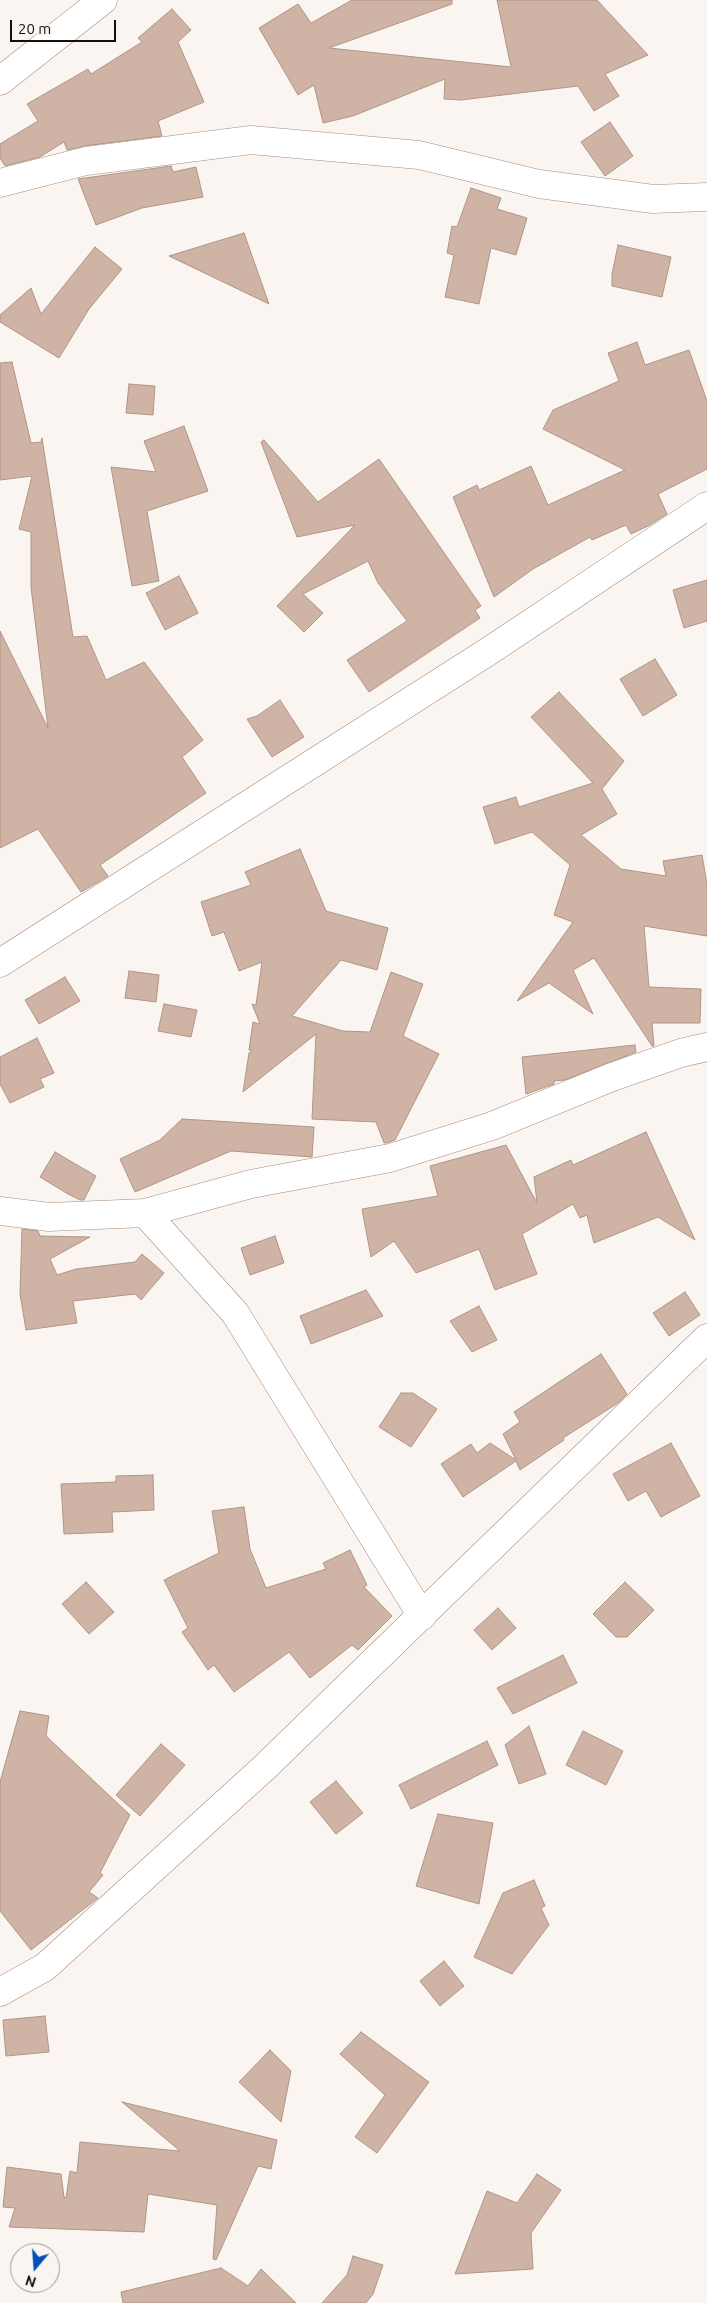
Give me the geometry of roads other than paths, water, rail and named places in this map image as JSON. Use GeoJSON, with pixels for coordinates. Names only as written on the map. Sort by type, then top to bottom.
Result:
{"type":"FeatureCollection","features":[{"type":"Feature","properties":{"kind":"street"},"geometry":{"type":"LineString","coordinates":[[0,81],[103,0]]}},
{"type":"Feature","properties":{"kind":"street"},"geometry":{"type":"LineString","coordinates":[[0,183],[86,161],[251,140],[419,155],[539,184],[653,199],[707,197]]}},
{"type":"Feature","properties":{"kind":"street"},"geometry":{"type":"LineString","coordinates":[[0,963],[473,662],[707,506]]}},
{"type":"Feature","properties":{"kind":"street"},"geometry":{"type":"LineString","coordinates":[[0,1210],[49,1217],[145,1213],[251,1184],[390,1158],[492,1126],[612,1077],[707,1047]]}},
{"type":"Feature","properties":{"kind":"street"},"geometry":{"type":"LineString","coordinates":[[145,1213],[236,1313],[422,1616]]}},
{"type":"Feature","properties":{"kind":"street"},"geometry":{"type":"LineString","coordinates":[[0,1992],[45,1967],[265,1767],[707,1338]]}}]}
